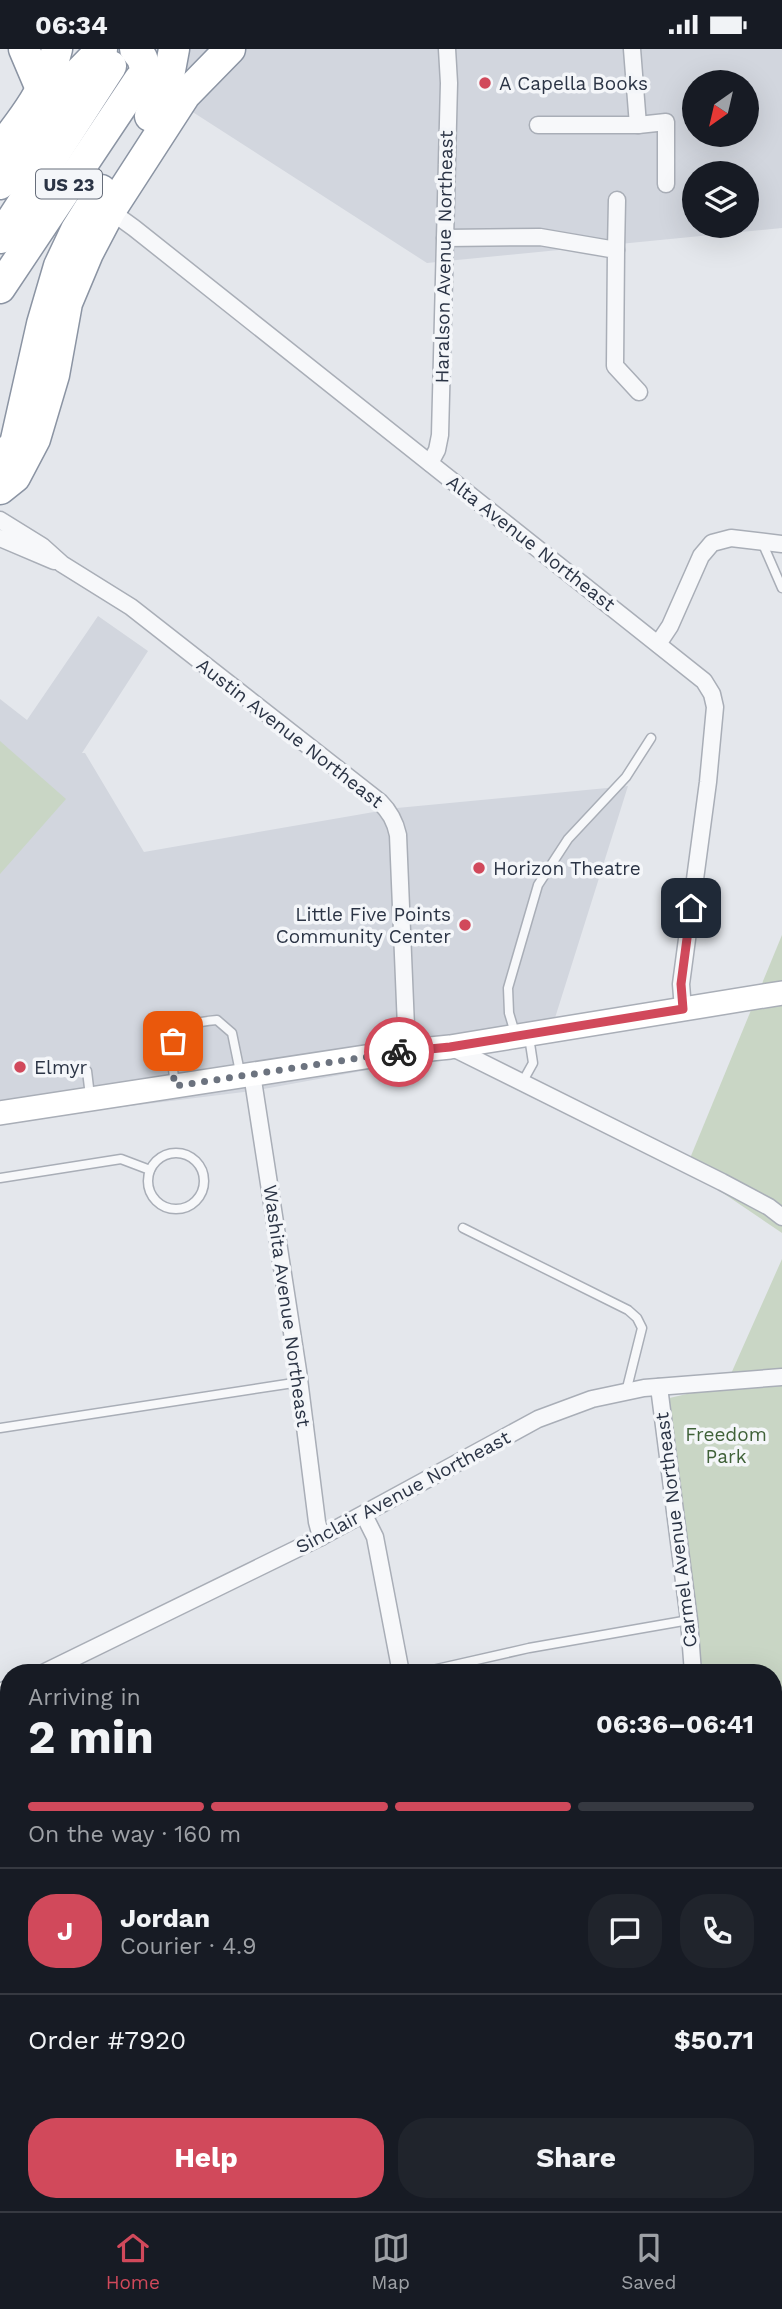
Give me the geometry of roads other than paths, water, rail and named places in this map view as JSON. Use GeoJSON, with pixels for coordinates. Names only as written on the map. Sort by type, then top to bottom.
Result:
{"type":"FeatureCollection","features":[{"type":"Feature","properties":{"kind":"highway"},"geometry":{"type":"LineString","coordinates":[[24,49],[54,87]]}},
{"type":"Feature","properties":{"kind":"highway"},"geometry":{"type":"LineString","coordinates":[[54,87],[53,65],[57,49]]}},
{"type":"Feature","properties":{"kind":"highway"},"geometry":{"type":"LineString","coordinates":[[0,184],[31,145],[72,49]]}},
{"type":"Feature","properties":{"kind":"highway"},"geometry":{"type":"LineString","coordinates":[[2,478],[15,477],[34,439],[54,375],[67,303],[102,205],[166,92],[174,49]]}},
{"type":"Feature","properties":{"kind":"highway"},"geometry":{"type":"LineString","coordinates":[[185,96],[190,49]]}},
{"type":"Feature","properties":{"kind":"highway"},"geometry":{"type":"LineString","coordinates":[[102,205],[185,96],[230,49]]}},
{"type":"Feature","properties":{"kind":"highway"},"geometry":{"type":"LineString","coordinates":[[0,148],[54,87],[116,55],[142,58],[152,88],[155,108]]}},
{"type":"Feature","properties":{"kind":"highway","name":"US 23"},"geometry":{"type":"LineString","coordinates":[[0,238],[116,55]]}},
{"type":"Feature","properties":{"kind":"highway","name":"US 23"},"geometry":{"type":"LineString","coordinates":[[0,288],[139,80]]}},
{"type":"Feature","properties":{"kind":"street","name":"Haralson Avenue Northeast"},"geometry":{"type":"LineString","coordinates":[[430,463],[438,450],[440,435],[449,83],[447,49]]}},
{"type":"Feature","properties":{"kind":"street"},"geometry":{"type":"LineString","coordinates":[[632,49],[638,125]]}},
{"type":"Feature","properties":{"kind":"street"},"geometry":{"type":"LineString","coordinates":[[538,125],[638,125],[666,122],[666,184]]}},
{"type":"Feature","properties":{"kind":"street"},"geometry":{"type":"LineString","coordinates":[[617,200],[615,366],[639,392]]}},
{"type":"Feature","properties":{"kind":"street","name":"Alta Avenue Northeast"},"geometry":{"type":"LineString","coordinates":[[102,205],[704,681],[712,694],[715,707],[708,782],[681,984],[683,1009]]}},
{"type":"Feature","properties":{"kind":"street"},"geometry":{"type":"LineString","coordinates":[[444,239],[540,237],[616,250]]}},
{"type":"Feature","properties":{"kind":"street","name":"Austin Avenue Northeast"},"geometry":{"type":"LineString","coordinates":[[2,478],[3,528],[42,546],[62,563],[131,607],[389,811],[398,835],[407,1051]]}},
{"type":"Feature","properties":{"kind":"street"},"geometry":{"type":"LineString","coordinates":[[658,644],[670,626],[701,556],[712,543],[731,538],[782,544]]}},
{"type":"Feature","properties":{"kind":"street"},"geometry":{"type":"LineString","coordinates":[[0,1113],[407,1051],[450,1047],[782,993]]}},
{"type":"Feature","properties":{"kind":"street"},"geometry":{"type":"LineString","coordinates":[[450,1047],[722,1182],[782,1217]]}},
{"type":"Feature","properties":{"kind":"street","name":"Washita Avenue Northeast"},"geometry":{"type":"LineString","coordinates":[[246,1075],[300,1383],[321,1537]]}},
{"type":"Feature","properties":{"kind":"street","name":"Sinclair Avenue Northeast"},"geometry":{"type":"LineString","coordinates":[[61,1664],[364,1515],[538,1419],[592,1399],[626,1392],[782,1377]]}},
{"type":"Feature","properties":{"kind":"street","name":"Carmel Avenue Northeast"},"geometry":{"type":"LineString","coordinates":[[659,1387],[692,1664]]}},
{"type":"Feature","properties":{"kind":"street"},"geometry":{"type":"LineString","coordinates":[[364,1515],[375,1537],[399,1664]]}},
{"type":"Feature","properties":{"kind":"lane"},"geometry":{"type":"LineString","coordinates":[[762,542],[782,587]]}},
{"type":"Feature","properties":{"kind":"lane"},"geometry":{"type":"LineString","coordinates":[[523,1081],[533,1063],[522,1035],[509,1013],[508,988],[538,885],[568,839],[626,777],[651,738]]}},
{"type":"Feature","properties":{"kind":"lane"},"geometry":{"type":"LineString","coordinates":[[175,1086],[170,1053],[173,1041],[181,1029],[194,1022],[217,1020],[232,1033],[246,1075]]}},
{"type":"Feature","properties":{"kind":"lane"},"geometry":{"type":"LineString","coordinates":[[87,1071],[90,1099]]}},
{"type":"Feature","properties":{"kind":"lane"},"geometry":{"type":"LineString","coordinates":[[180,1153],[197,1163],[203,1173],[201,1192],[192,1204],[183,1208],[167,1207],[154,1198],[149,1189],[150,1170],[163,1156],[180,1153]]}},
{"type":"Feature","properties":{"kind":"lane"},"geometry":{"type":"LineString","coordinates":[[0,1178],[121,1159],[150,1170]]}},
{"type":"Feature","properties":{"kind":"lane"},"geometry":{"type":"LineString","coordinates":[[463,1228],[628,1310],[638,1318],[642,1328],[626,1392]]}},
{"type":"Feature","properties":{"kind":"lane"},"geometry":{"type":"LineString","coordinates":[[0,1428],[300,1383]]}},
{"type":"Feature","properties":{"kind":"lane"},"geometry":{"type":"LineString","coordinates":[[459,1664],[529,1648],[689,1620]]}},
{"type":"Feature","properties":{"kind":"place","name":"A Capella Books"},"geometry":{"type":"Point","coordinates":[485,83]}},
{"type":"Feature","properties":{"kind":"place","name":"Horizon Theatre"},"geometry":{"type":"Point","coordinates":[479,868]}},
{"type":"Feature","properties":{"kind":"place","name":"Little Five Points Community Center"},"geometry":{"type":"Point","coordinates":[465,925]}},
{"type":"Feature","properties":{"kind":"place","name":"Elmyr"},"geometry":{"type":"Point","coordinates":[20,1067]}},
{"type":"Feature","properties":{"kind":"park label","name":"Freedom Park"},"geometry":{"type":"Point","coordinates":[726,1445]}}]}
